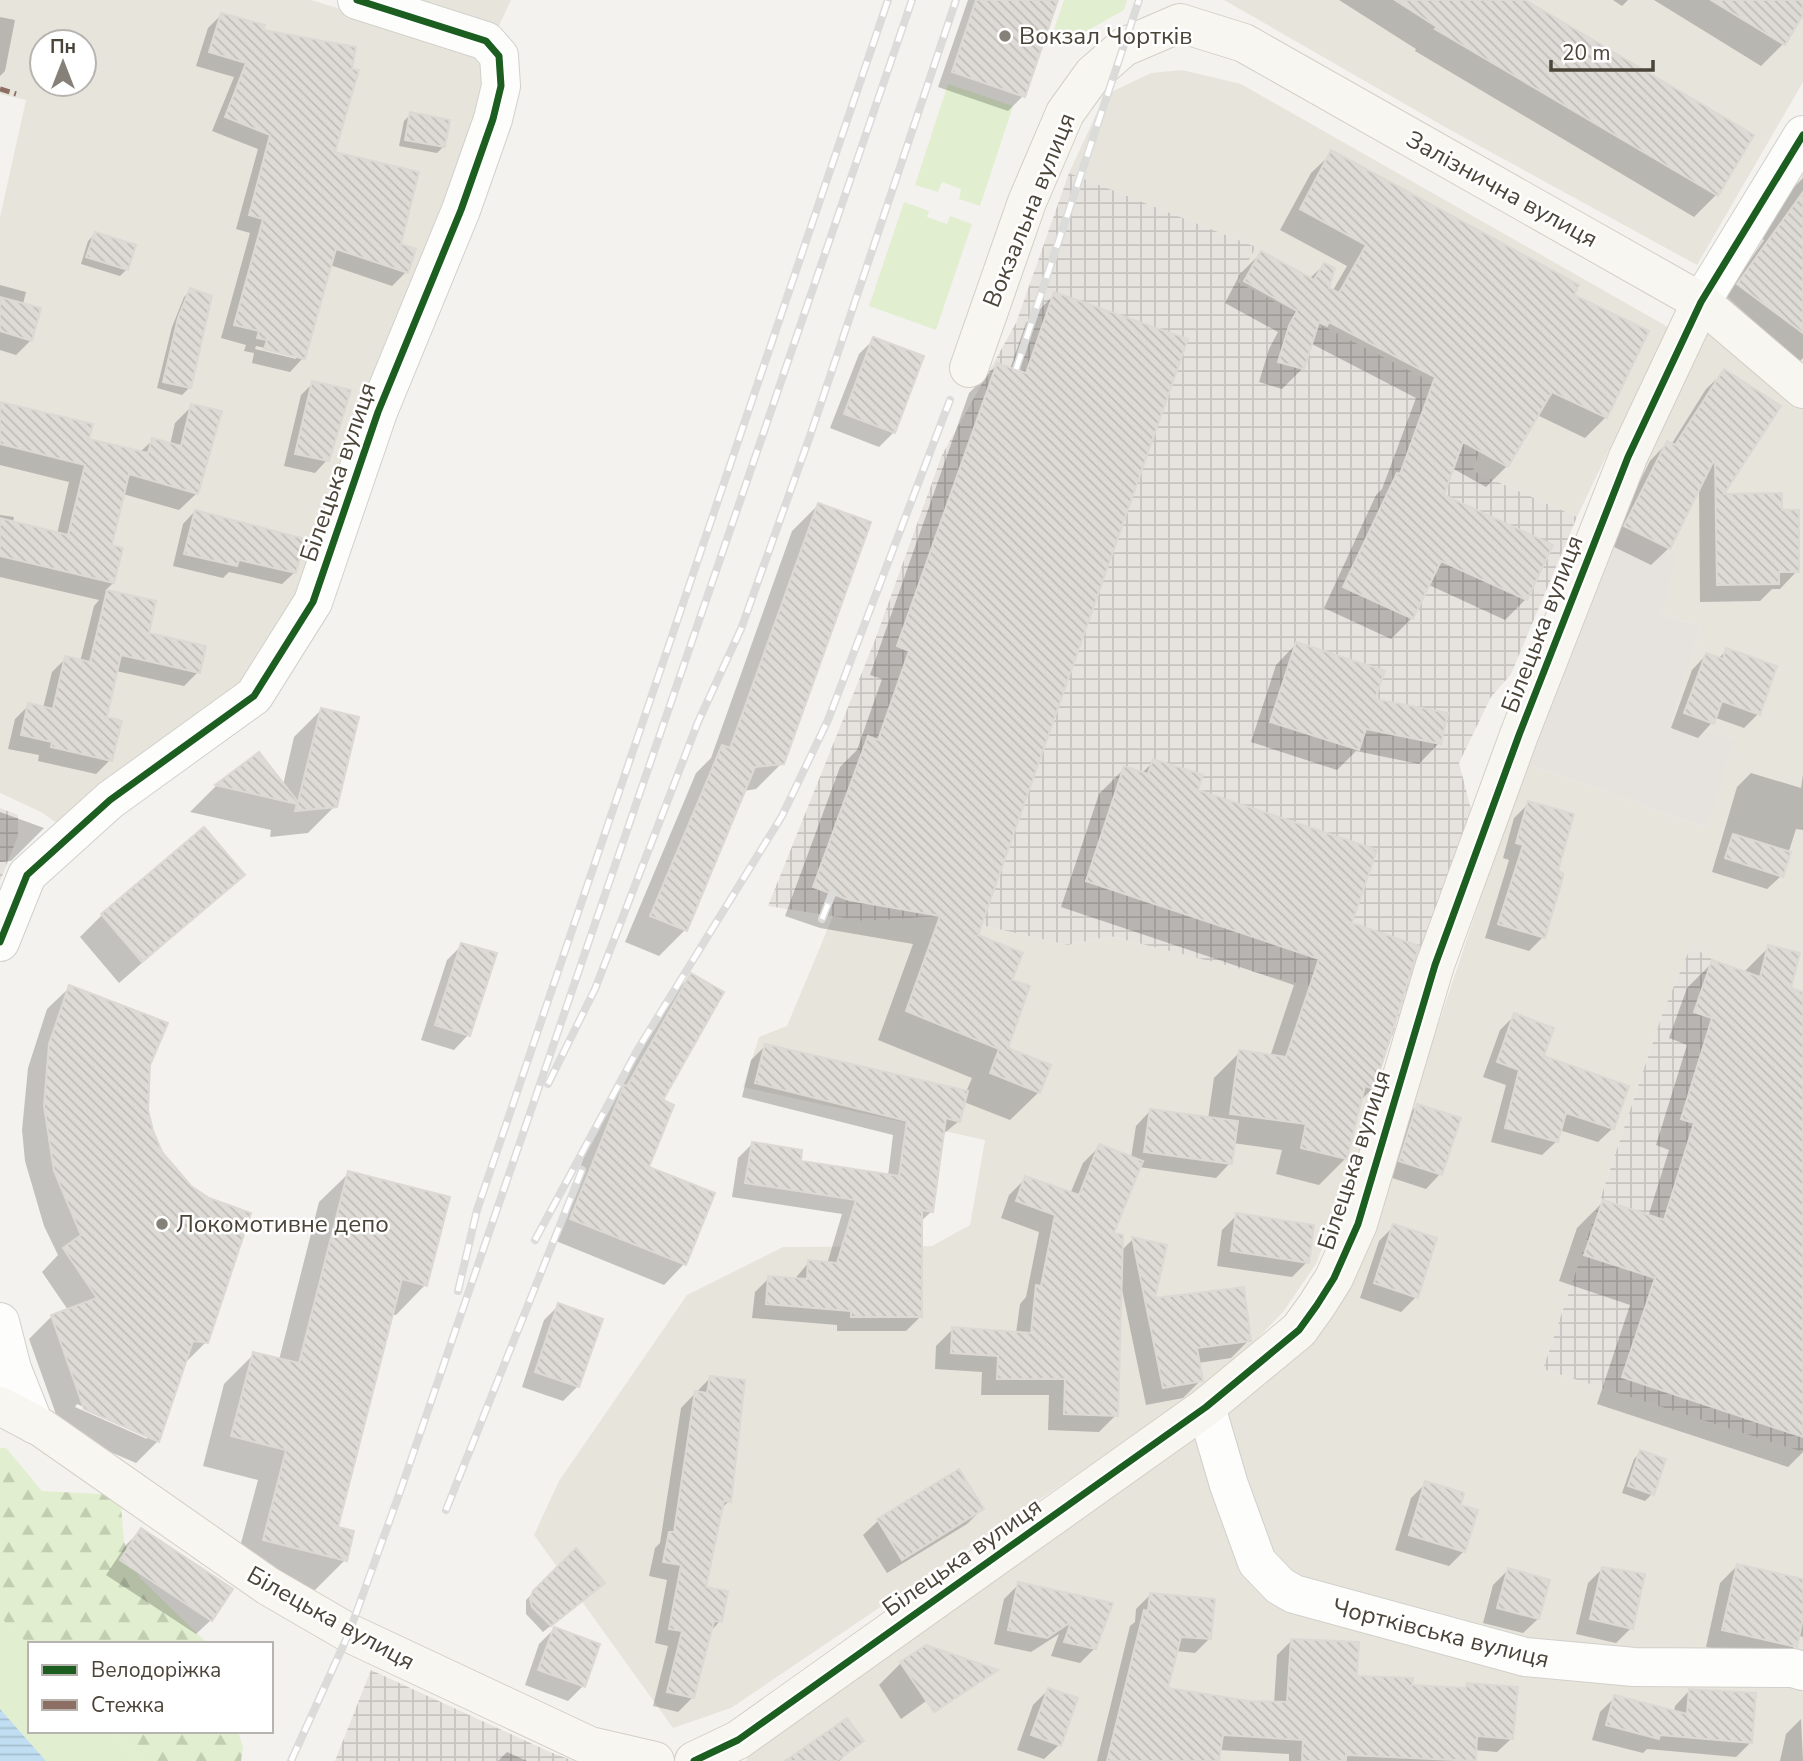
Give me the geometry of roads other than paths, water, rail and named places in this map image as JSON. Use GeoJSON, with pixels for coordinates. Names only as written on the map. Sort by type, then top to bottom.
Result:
{"type":"FeatureCollection","features":[{"type":"Feature","properties":{"kind":"street","name":"Білецька вулиця"},"geometry":{"type":"LineString","coordinates":[[0,942],[27,875],[110,800],[254,696],[313,602],[377,412],[461,210],[493,119],[500,86],[499,56],[486,41],[357,0]]}},
{"type":"Feature","properties":{"kind":"street","name":"Залізнична вулиця"},"geometry":{"type":"LineString","coordinates":[[1180,23],[1244,43],[1701,302],[1803,389]]}},
{"type":"Feature","properties":{"kind":"street","name":"Вокзальна вулиця"},"geometry":{"type":"LineString","coordinates":[[968,368],[1027,202],[1065,113],[1093,74],[1124,47],[1180,23]]}},
{"type":"Feature","properties":{"kind":"street"},"geometry":{"type":"LineString","coordinates":[[1701,302],[1803,135]]}},
{"type":"Feature","properties":{"kind":"street","name":"Білецька вулиця"},"geometry":{"type":"LineString","coordinates":[[694,1761],[738,1740],[1206,1407],[1299,1330],[1323,1296],[1347,1251],[1435,965],[1519,735],[1628,457],[1701,302]]}},
{"type":"Feature","properties":{"kind":"street"},"geometry":{"type":"LineString","coordinates":[[0,1322],[12,1369],[34,1424]]}},
{"type":"Feature","properties":{"kind":"street","name":"Білецька вулиця"},"geometry":{"type":"LineString","coordinates":[[0,1406],[34,1424],[268,1586],[349,1633],[590,1746],[655,1761]]}},
{"type":"Feature","properties":{"kind":"street","name":"Чортківська вулиця"},"geometry":{"type":"LineString","coordinates":[[1206,1407],[1229,1485],[1257,1562],[1280,1586],[1294,1594],[1525,1657],[1598,1665],[1793,1668],[1803,1671]]}},
{"type":"Feature","properties":{"kind":"water"},"geometry":{"type":"Polygon","coordinates":[[[0,1709],[46,1761],[0,1761],[0,1709]]]}},
{"type":"Feature","properties":{"kind":"railway"},"geometry":{"type":"LineString","coordinates":[[458,1291],[477,1210],[888,0]]}},
{"type":"Feature","properties":{"kind":"railway"},"geometry":{"type":"LineString","coordinates":[[291,1761],[349,1633],[401,1489],[912,0]]}},
{"type":"Feature","properties":{"kind":"railway"},"geometry":{"type":"LineString","coordinates":[[548,1084],[595,989],[698,722],[741,629],[810,436],[956,0]]}},
{"type":"Feature","properties":{"kind":"railway"},"geometry":{"type":"LineString","coordinates":[[1016,369],[1139,0]]}},
{"type":"Feature","properties":{"kind":"railway"},"geometry":{"type":"LineString","coordinates":[[535,1240],[638,1049],[782,816],[828,720],[950,400]]}},
{"type":"Feature","properties":{"kind":"railway"},"geometry":{"type":"LineString","coordinates":[[822,919],[832,894]]}},
{"type":"Feature","properties":{"kind":"railway"},"geometry":{"type":"LineString","coordinates":[[446,1510],[582,1170]]}},
{"type":"Feature","properties":{"kind":"place","name":"Вокзал Чортків"},"geometry":{"type":"Point","coordinates":[1005,36]}},
{"type":"Feature","properties":{"kind":"place","name":"Локомотивне депо"},"geometry":{"type":"Point","coordinates":[162,1224]}}]}
